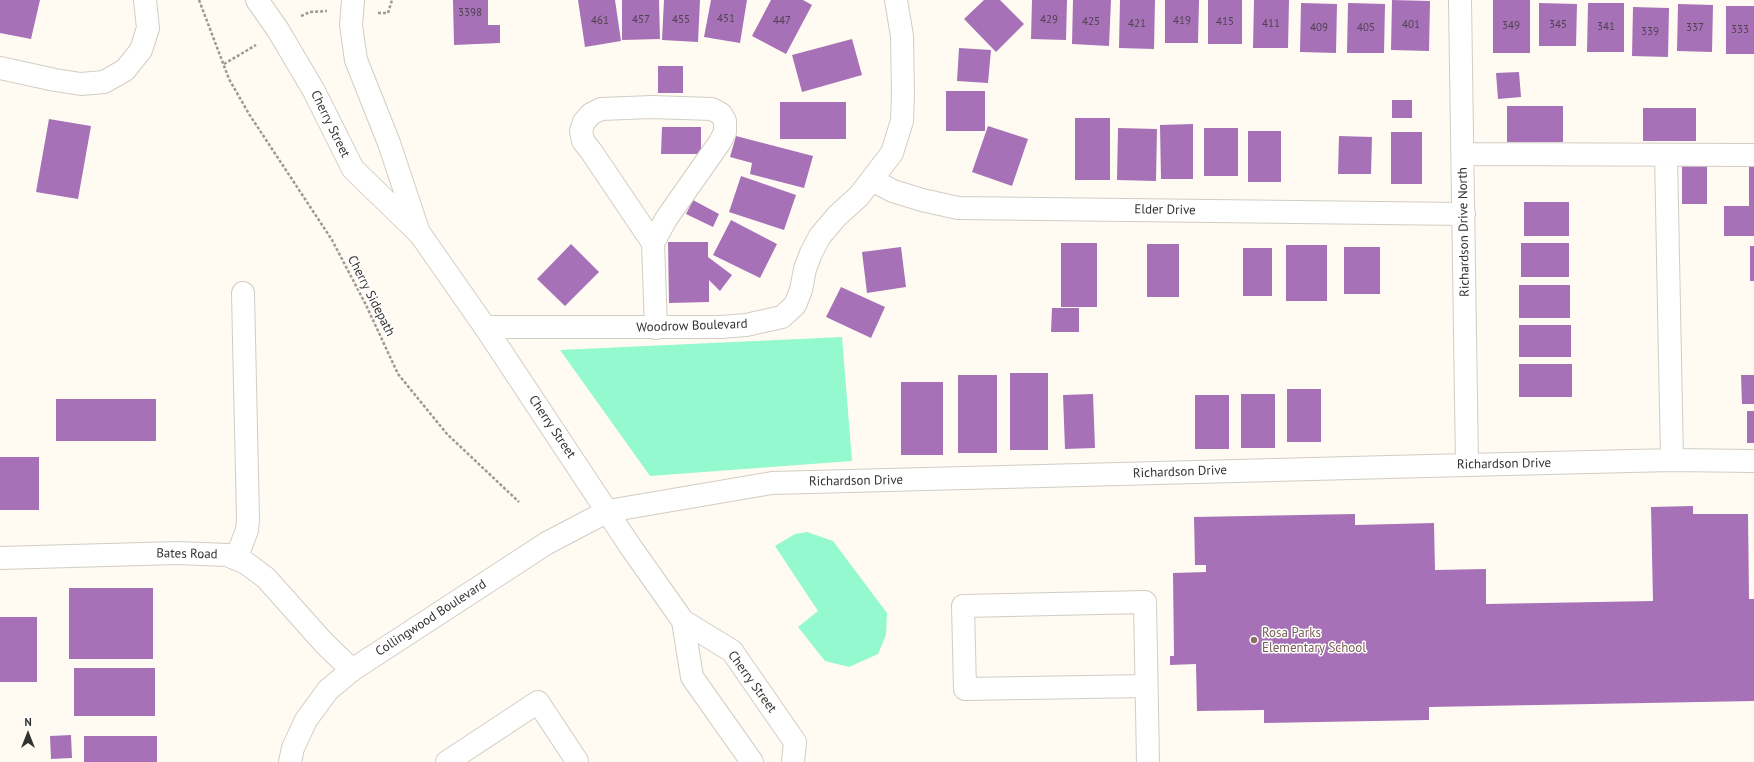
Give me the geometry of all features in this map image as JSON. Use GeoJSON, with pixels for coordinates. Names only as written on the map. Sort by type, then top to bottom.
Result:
{"type":"FeatureCollection","features":[{"type":"Feature","properties":{"kind":"street"},"geometry":{"type":"LineString","coordinates":[[0,68],[81,84],[104,82],[125,70],[141,50],[148,28],[145,0]]}},
{"type":"Feature","properties":{"kind":"street","name":"Cherry Street"},"geometry":{"type":"LineString","coordinates":[[257,0],[278,30],[314,91],[353,169],[420,234],[485,327],[683,621],[732,651],[794,742],[793,762]]}},
{"type":"Feature","properties":{"kind":"street","name":"Cherry Street"},"geometry":{"type":"LineString","coordinates":[[353,0],[351,25],[356,60],[389,143],[420,234]]}},
{"type":"Feature","properties":{"kind":"street","name":"Woodrow Boulevard"},"geometry":{"type":"LineString","coordinates":[[485,327],[656,328],[746,325],[782,317],[794,305],[802,290],[811,252],[820,236],[872,180],[892,152],[902,121],[904,94],[902,36],[896,0]]}},
{"type":"Feature","properties":{"kind":"street","name":"Richardson Drive North"},"geometry":{"type":"LineString","coordinates":[[1460,0],[1467,465]]}},
{"type":"Feature","properties":{"kind":"street"},"geometry":{"type":"LineString","coordinates":[[653,243],[583,141],[581,131],[584,122],[591,114],[601,109],[652,107],[712,109],[721,114],[725,121],[725,132],[720,142],[666,219],[653,243],[656,328]]}},
{"type":"Feature","properties":{"kind":"street"},"geometry":{"type":"LineString","coordinates":[[1463,154],[1754,156]]}},
{"type":"Feature","properties":{"kind":"street"},"geometry":{"type":"LineString","coordinates":[[1666,156],[1672,460]]}},
{"type":"Feature","properties":{"kind":"street","name":"Elder Drive"},"geometry":{"type":"LineString","coordinates":[[872,180],[893,191],[922,200],[958,208],[1464,214]]}},
{"type":"Feature","properties":{"kind":"street"},"geometry":{"type":"LineString","coordinates":[[236,559],[247,530],[248,519],[243,293]]}},
{"type":"Feature","properties":{"kind":"street","name":"Richardson Drive"},"geometry":{"type":"LineString","coordinates":[[608,511],[772,483],[1672,460],[1754,461]]}},
{"type":"Feature","properties":{"kind":"street","name":"Collingwood Boulevard"},"geometry":{"type":"LineString","coordinates":[[290,762],[293,748],[306,720],[328,690],[352,670],[547,543],[608,511]]}},
{"type":"Feature","properties":{"kind":"street","name":"Bates Road"},"geometry":{"type":"LineString","coordinates":[[0,558],[178,552],[227,555],[246,563],[266,578],[314,633],[352,670]]}},
{"type":"Feature","properties":{"kind":"street"},"geometry":{"type":"LineString","coordinates":[[1146,686],[965,689],[963,606],[1145,602],[1148,762]]}},
{"type":"Feature","properties":{"kind":"street","name":"Cherry Street"},"geometry":{"type":"LineString","coordinates":[[683,621],[692,677],[752,762]]}},
{"type":"Feature","properties":{"kind":"street"},"geometry":{"type":"LineString","coordinates":[[447,762],[538,702],[577,762]]}},
{"type":"Feature","properties":{"kind":"path","name":"Cherry Sidepath"},"geometry":{"type":"LineString","coordinates":[[198,0],[229,79],[248,114],[332,240],[366,305],[398,374],[447,434],[519,502]]}},
{"type":"Feature","properties":{"kind":"path"},"geometry":{"type":"LineString","coordinates":[[377,12],[388,13],[392,0]]}},
{"type":"Feature","properties":{"kind":"path"},"geometry":{"type":"LineString","coordinates":[[298,18],[310,12],[326,11]]}},
{"type":"Feature","properties":{"kind":"path"},"geometry":{"type":"LineString","coordinates":[[224,64],[255,45]]}},
{"type":"Feature","properties":{"kind":"green space"},"geometry":{"type":"Polygon","coordinates":[[[842,337],[852,461],[650,476],[560,350],[842,337]]]}},
{"type":"Feature","properties":{"kind":"green space"},"geometry":{"type":"Polygon","coordinates":[[[807,532],[833,541],[887,613],[886,635],[878,654],[849,667],[825,661],[798,627],[818,611],[775,546],[795,534],[807,532]]]}},
{"type":"Feature","properties":{"kind":"building"},"geometry":{"type":"Polygon","coordinates":[[[0,0],[40,0],[31,39],[0,33],[0,0]]]}},
{"type":"Feature","properties":{"kind":"building"},"geometry":{"type":"Polygon","coordinates":[[[453,0],[488,0],[488,25],[500,25],[500,43],[454,45],[453,0]]]}},
{"type":"Feature","properties":{"kind":"building"},"geometry":{"type":"Polygon","coordinates":[[[578,0],[615,0],[621,41],[585,47],[578,0]]]}},
{"type":"Feature","properties":{"kind":"building"},"geometry":{"type":"Polygon","coordinates":[[[622,0],[659,0],[660,39],[622,40],[622,0]]]}},
{"type":"Feature","properties":{"kind":"building"},"geometry":{"type":"Polygon","coordinates":[[[664,0],[700,0],[698,42],[662,40],[664,0]]]}},
{"type":"Feature","properties":{"kind":"building"},"geometry":{"type":"Polygon","coordinates":[[[711,0],[747,0],[740,43],[704,37],[711,0]]]}},
{"type":"Feature","properties":{"kind":"building"},"geometry":{"type":"Polygon","coordinates":[[[771,0],[803,0],[812,5],[786,54],[752,36],[771,0]]]}},
{"type":"Feature","properties":{"kind":"building"},"geometry":{"type":"Polygon","coordinates":[[[984,0],[1000,0],[1024,24],[996,52],[964,19],[984,0]]]}},
{"type":"Feature","properties":{"kind":"building"},"geometry":{"type":"Polygon","coordinates":[[[1032,0],[1067,0],[1066,40],[1031,39],[1032,0]]]}},
{"type":"Feature","properties":{"kind":"building"},"geometry":{"type":"Polygon","coordinates":[[[1073,0],[1111,0],[1109,46],[1072,44],[1073,0]]]}},
{"type":"Feature","properties":{"kind":"building"},"geometry":{"type":"Polygon","coordinates":[[[1120,0],[1155,0],[1154,49],[1119,48],[1120,0]]]}},
{"type":"Feature","properties":{"kind":"building"},"geometry":{"type":"Polygon","coordinates":[[[1165,0],[1199,0],[1198,43],[1165,43],[1165,0]]]}},
{"type":"Feature","properties":{"kind":"building"},"geometry":{"type":"Polygon","coordinates":[[[1208,0],[1242,0],[1242,44],[1208,44],[1208,0]]]}},
{"type":"Feature","properties":{"kind":"building"},"geometry":{"type":"Polygon","coordinates":[[[1254,0],[1289,0],[1288,48],[1253,48],[1254,0]]]}},
{"type":"Feature","properties":{"kind":"building"},"geometry":{"type":"Polygon","coordinates":[[[1392,0],[1430,1],[1429,51],[1391,50],[1392,0]]]}},
{"type":"Feature","properties":{"kind":"building"},"geometry":{"type":"Polygon","coordinates":[[[1493,0],[1530,0],[1530,53],[1493,53],[1493,0]]]}},
{"type":"Feature","properties":{"kind":"building"},"geometry":{"type":"Polygon","coordinates":[[[1301,3],[1337,4],[1336,53],[1300,52],[1301,3]]]}},
{"type":"Feature","properties":{"kind":"building"},"geometry":{"type":"Polygon","coordinates":[[[1348,3],[1385,4],[1384,53],[1347,53],[1348,3]]]}},
{"type":"Feature","properties":{"kind":"building"},"geometry":{"type":"Polygon","coordinates":[[[1539,3],[1577,4],[1576,46],[1539,46],[1539,3]]]}},
{"type":"Feature","properties":{"kind":"building"},"geometry":{"type":"Polygon","coordinates":[[[1588,3],[1624,3],[1624,52],[1587,52],[1588,3]]]}},
{"type":"Feature","properties":{"kind":"building"},"geometry":{"type":"Polygon","coordinates":[[[1678,4],[1713,5],[1712,52],[1677,51],[1678,4]]]}},
{"type":"Feature","properties":{"kind":"building"},"geometry":{"type":"Polygon","coordinates":[[[1726,6],[1754,6],[1754,54],[1726,54],[1726,6]]]}},
{"type":"Feature","properties":{"kind":"building"},"geometry":{"type":"Polygon","coordinates":[[[1633,7],[1669,8],[1668,57],[1632,56],[1633,7]]]}},
{"type":"Feature","properties":{"kind":"building"},"geometry":{"type":"Polygon","coordinates":[[[852,39],[862,75],[802,92],[792,55],[852,39]]]}},
{"type":"Feature","properties":{"kind":"building"},"geometry":{"type":"Polygon","coordinates":[[[959,48],[991,50],[988,83],[957,81],[959,48]]]}},
{"type":"Feature","properties":{"kind":"building"},"geometry":{"type":"Polygon","coordinates":[[[658,66],[683,66],[683,93],[658,93],[658,66]]]}},
{"type":"Feature","properties":{"kind":"building"},"geometry":{"type":"Polygon","coordinates":[[[1519,72],[1521,97],[1498,99],[1496,73],[1519,72]]]}},
{"type":"Feature","properties":{"kind":"building"},"geometry":{"type":"Polygon","coordinates":[[[946,91],[985,91],[985,131],[946,131],[946,91]]]}},
{"type":"Feature","properties":{"kind":"building"},"geometry":{"type":"Polygon","coordinates":[[[1392,100],[1412,100],[1412,118],[1392,118],[1392,100]]]}},
{"type":"Feature","properties":{"kind":"building"},"geometry":{"type":"Polygon","coordinates":[[[780,102],[846,102],[846,139],[780,139],[780,102]]]}},
{"type":"Feature","properties":{"kind":"building"},"geometry":{"type":"Polygon","coordinates":[[[1507,106],[1563,106],[1563,142],[1507,142],[1507,106]]]}},
{"type":"Feature","properties":{"kind":"building"},"geometry":{"type":"Polygon","coordinates":[[[1643,108],[1696,108],[1696,141],[1643,141],[1643,108]]]}},
{"type":"Feature","properties":{"kind":"building"},"geometry":{"type":"Polygon","coordinates":[[[1075,118],[1110,118],[1110,180],[1075,180],[1075,118]]]}},
{"type":"Feature","properties":{"kind":"building"},"geometry":{"type":"Polygon","coordinates":[[[49,119],[91,126],[78,199],[36,192],[49,119]]]}},
{"type":"Feature","properties":{"kind":"building"},"geometry":{"type":"Polygon","coordinates":[[[1193,124],[1193,179],[1161,179],[1160,125],[1193,124]]]}},
{"type":"Feature","properties":{"kind":"building"},"geometry":{"type":"Polygon","coordinates":[[[988,126],[1028,139],[1012,186],[972,172],[988,126]]]}},
{"type":"Feature","properties":{"kind":"building"},"geometry":{"type":"Polygon","coordinates":[[[662,127],[701,127],[701,154],[661,154],[662,127]]]}},
{"type":"Feature","properties":{"kind":"building"},"geometry":{"type":"Polygon","coordinates":[[[1118,128],[1157,129],[1156,181],[1117,180],[1118,128]]]}},
{"type":"Feature","properties":{"kind":"building"},"geometry":{"type":"Polygon","coordinates":[[[1204,128],[1238,128],[1238,176],[1204,176],[1204,128]]]}},
{"type":"Feature","properties":{"kind":"building"},"geometry":{"type":"Polygon","coordinates":[[[1248,131],[1281,131],[1281,182],[1248,182],[1248,131]]]}},
{"type":"Feature","properties":{"kind":"building"},"geometry":{"type":"Polygon","coordinates":[[[1391,132],[1422,132],[1422,184],[1391,184],[1391,132]]]}},
{"type":"Feature","properties":{"kind":"building"},"geometry":{"type":"Polygon","coordinates":[[[736,136],[813,156],[804,188],[750,174],[752,163],[730,157],[736,136]]]}},
{"type":"Feature","properties":{"kind":"building"},"geometry":{"type":"Polygon","coordinates":[[[1339,136],[1372,137],[1371,174],[1338,174],[1339,136]]]}},
{"type":"Feature","properties":{"kind":"building"},"geometry":{"type":"Polygon","coordinates":[[[1682,164],[1707,164],[1707,204],[1682,204],[1682,164]]]}},
{"type":"Feature","properties":{"kind":"building"},"geometry":{"type":"Polygon","coordinates":[[[1749,166],[1754,166],[1754,236],[1724,236],[1724,206],[1749,206],[1749,166]]]}},
{"type":"Feature","properties":{"kind":"building"},"geometry":{"type":"Polygon","coordinates":[[[741,176],[796,195],[784,230],[729,212],[741,176]]]}},
{"type":"Feature","properties":{"kind":"building"},"geometry":{"type":"Polygon","coordinates":[[[693,200],[719,214],[713,227],[686,214],[693,200]]]}},
{"type":"Feature","properties":{"kind":"building"},"geometry":{"type":"Polygon","coordinates":[[[1524,202],[1569,202],[1569,236],[1524,236],[1524,202]]]}},
{"type":"Feature","properties":{"kind":"building"},"geometry":{"type":"Polygon","coordinates":[[[731,220],[777,244],[760,278],[713,255],[731,220]]]}},
{"type":"Feature","properties":{"kind":"building"},"geometry":{"type":"Polygon","coordinates":[[[668,242],[708,242],[708,257],[732,275],[720,291],[709,280],[709,302],[669,303],[668,242]]]}},
{"type":"Feature","properties":{"kind":"building"},"geometry":{"type":"Polygon","coordinates":[[[1061,243],[1097,243],[1097,307],[1061,307],[1061,243]]]}},
{"type":"Feature","properties":{"kind":"building"},"geometry":{"type":"Polygon","coordinates":[[[1521,243],[1569,243],[1569,277],[1521,277],[1521,243]]]}},
{"type":"Feature","properties":{"kind":"building"},"geometry":{"type":"Polygon","coordinates":[[[571,244],[599,272],[565,306],[537,279],[571,244]]]}},
{"type":"Feature","properties":{"kind":"building"},"geometry":{"type":"Polygon","coordinates":[[[1147,244],[1179,244],[1179,297],[1147,297],[1147,244]]]}},
{"type":"Feature","properties":{"kind":"building"},"geometry":{"type":"Polygon","coordinates":[[[1286,245],[1327,245],[1327,301],[1286,301],[1286,245]]]}},
{"type":"Feature","properties":{"kind":"building"},"geometry":{"type":"Polygon","coordinates":[[[1750,246],[1754,246],[1754,281],[1750,281],[1750,246]]]}},
{"type":"Feature","properties":{"kind":"building"},"geometry":{"type":"Polygon","coordinates":[[[901,247],[906,287],[867,293],[862,252],[901,247]]]}},
{"type":"Feature","properties":{"kind":"building"},"geometry":{"type":"Polygon","coordinates":[[[1344,247],[1380,247],[1380,294],[1344,294],[1344,247]]]}},
{"type":"Feature","properties":{"kind":"building"},"geometry":{"type":"Polygon","coordinates":[[[1243,248],[1272,248],[1272,296],[1243,296],[1243,248]]]}},
{"type":"Feature","properties":{"kind":"building"},"geometry":{"type":"Polygon","coordinates":[[[1519,285],[1570,285],[1570,318],[1519,318],[1519,285]]]}},
{"type":"Feature","properties":{"kind":"building"},"geometry":{"type":"Polygon","coordinates":[[[841,287],[885,307],[871,338],[826,317],[841,287]]]}},
{"type":"Feature","properties":{"kind":"building"},"geometry":{"type":"Polygon","coordinates":[[[1052,308],[1079,308],[1079,332],[1051,332],[1052,308]]]}},
{"type":"Feature","properties":{"kind":"building"},"geometry":{"type":"Polygon","coordinates":[[[1519,325],[1571,325],[1571,357],[1519,357],[1519,325]]]}},
{"type":"Feature","properties":{"kind":"building"},"geometry":{"type":"Polygon","coordinates":[[[1519,364],[1572,364],[1572,397],[1519,397],[1519,364]]]}},
{"type":"Feature","properties":{"kind":"building"},"geometry":{"type":"Polygon","coordinates":[[[1010,373],[1048,373],[1048,450],[1010,450],[1010,373]]]}},
{"type":"Feature","properties":{"kind":"building"},"geometry":{"type":"Polygon","coordinates":[[[958,375],[997,375],[997,453],[958,453],[958,375]]]}},
{"type":"Feature","properties":{"kind":"building"},"geometry":{"type":"Polygon","coordinates":[[[1741,375],[1754,375],[1754,404],[1742,404],[1741,375]]]}},
{"type":"Feature","properties":{"kind":"building"},"geometry":{"type":"Polygon","coordinates":[[[901,382],[943,382],[943,455],[901,455],[901,382]]]}},
{"type":"Feature","properties":{"kind":"building"},"geometry":{"type":"Polygon","coordinates":[[[1287,389],[1321,389],[1321,442],[1287,442],[1287,389]]]}},
{"type":"Feature","properties":{"kind":"building"},"geometry":{"type":"Polygon","coordinates":[[[1093,394],[1095,448],[1065,449],[1063,395],[1093,394]]]}},
{"type":"Feature","properties":{"kind":"building"},"geometry":{"type":"Polygon","coordinates":[[[1241,394],[1275,394],[1275,448],[1241,448],[1241,394]]]}},
{"type":"Feature","properties":{"kind":"building"},"geometry":{"type":"Polygon","coordinates":[[[1195,395],[1229,395],[1229,449],[1195,449],[1195,395]]]}},
{"type":"Feature","properties":{"kind":"building"},"geometry":{"type":"Polygon","coordinates":[[[56,399],[156,399],[156,441],[56,441],[56,399]]]}},
{"type":"Feature","properties":{"kind":"building"},"geometry":{"type":"Polygon","coordinates":[[[1747,411],[1754,411],[1754,443],[1747,443],[1747,411]]]}},
{"type":"Feature","properties":{"kind":"building"},"geometry":{"type":"Polygon","coordinates":[[[0,457],[39,457],[39,510],[0,510],[0,457]]]}},
{"type":"Feature","properties":{"kind":"building"},"geometry":{"type":"Polygon","coordinates":[[[1693,506],[1693,514],[1748,514],[1749,599],[1754,599],[1754,701],[1429,707],[1429,720],[1264,723],[1264,710],[1197,711],[1196,664],[1170,665],[1170,656],[1174,656],[1173,573],[1206,572],[1206,565],[1195,565],[1194,517],[1355,514],[1355,525],[1434,523],[1435,570],[1486,569],[1486,604],[1653,601],[1651,507],[1693,506]]]}},
{"type":"Feature","properties":{"kind":"building"},"geometry":{"type":"Polygon","coordinates":[[[69,588],[153,588],[153,659],[69,659],[69,588]]]}},
{"type":"Feature","properties":{"kind":"building"},"geometry":{"type":"Polygon","coordinates":[[[0,617],[37,617],[37,682],[0,682],[0,617]]]}},
{"type":"Feature","properties":{"kind":"building"},"geometry":{"type":"Polygon","coordinates":[[[74,668],[155,668],[155,716],[74,716],[74,668]]]}},
{"type":"Feature","properties":{"kind":"building"},"geometry":{"type":"Polygon","coordinates":[[[71,735],[72,758],[51,759],[50,736],[71,735]]]}},
{"type":"Feature","properties":{"kind":"building"},"geometry":{"type":"Polygon","coordinates":[[[84,736],[157,736],[157,762],[84,762],[84,736]]]}},
{"type":"Feature","properties":{"kind":"place","name":"Rosa Parks Elementary School"},"geometry":{"type":"Point","coordinates":[1254,640]}}]}
